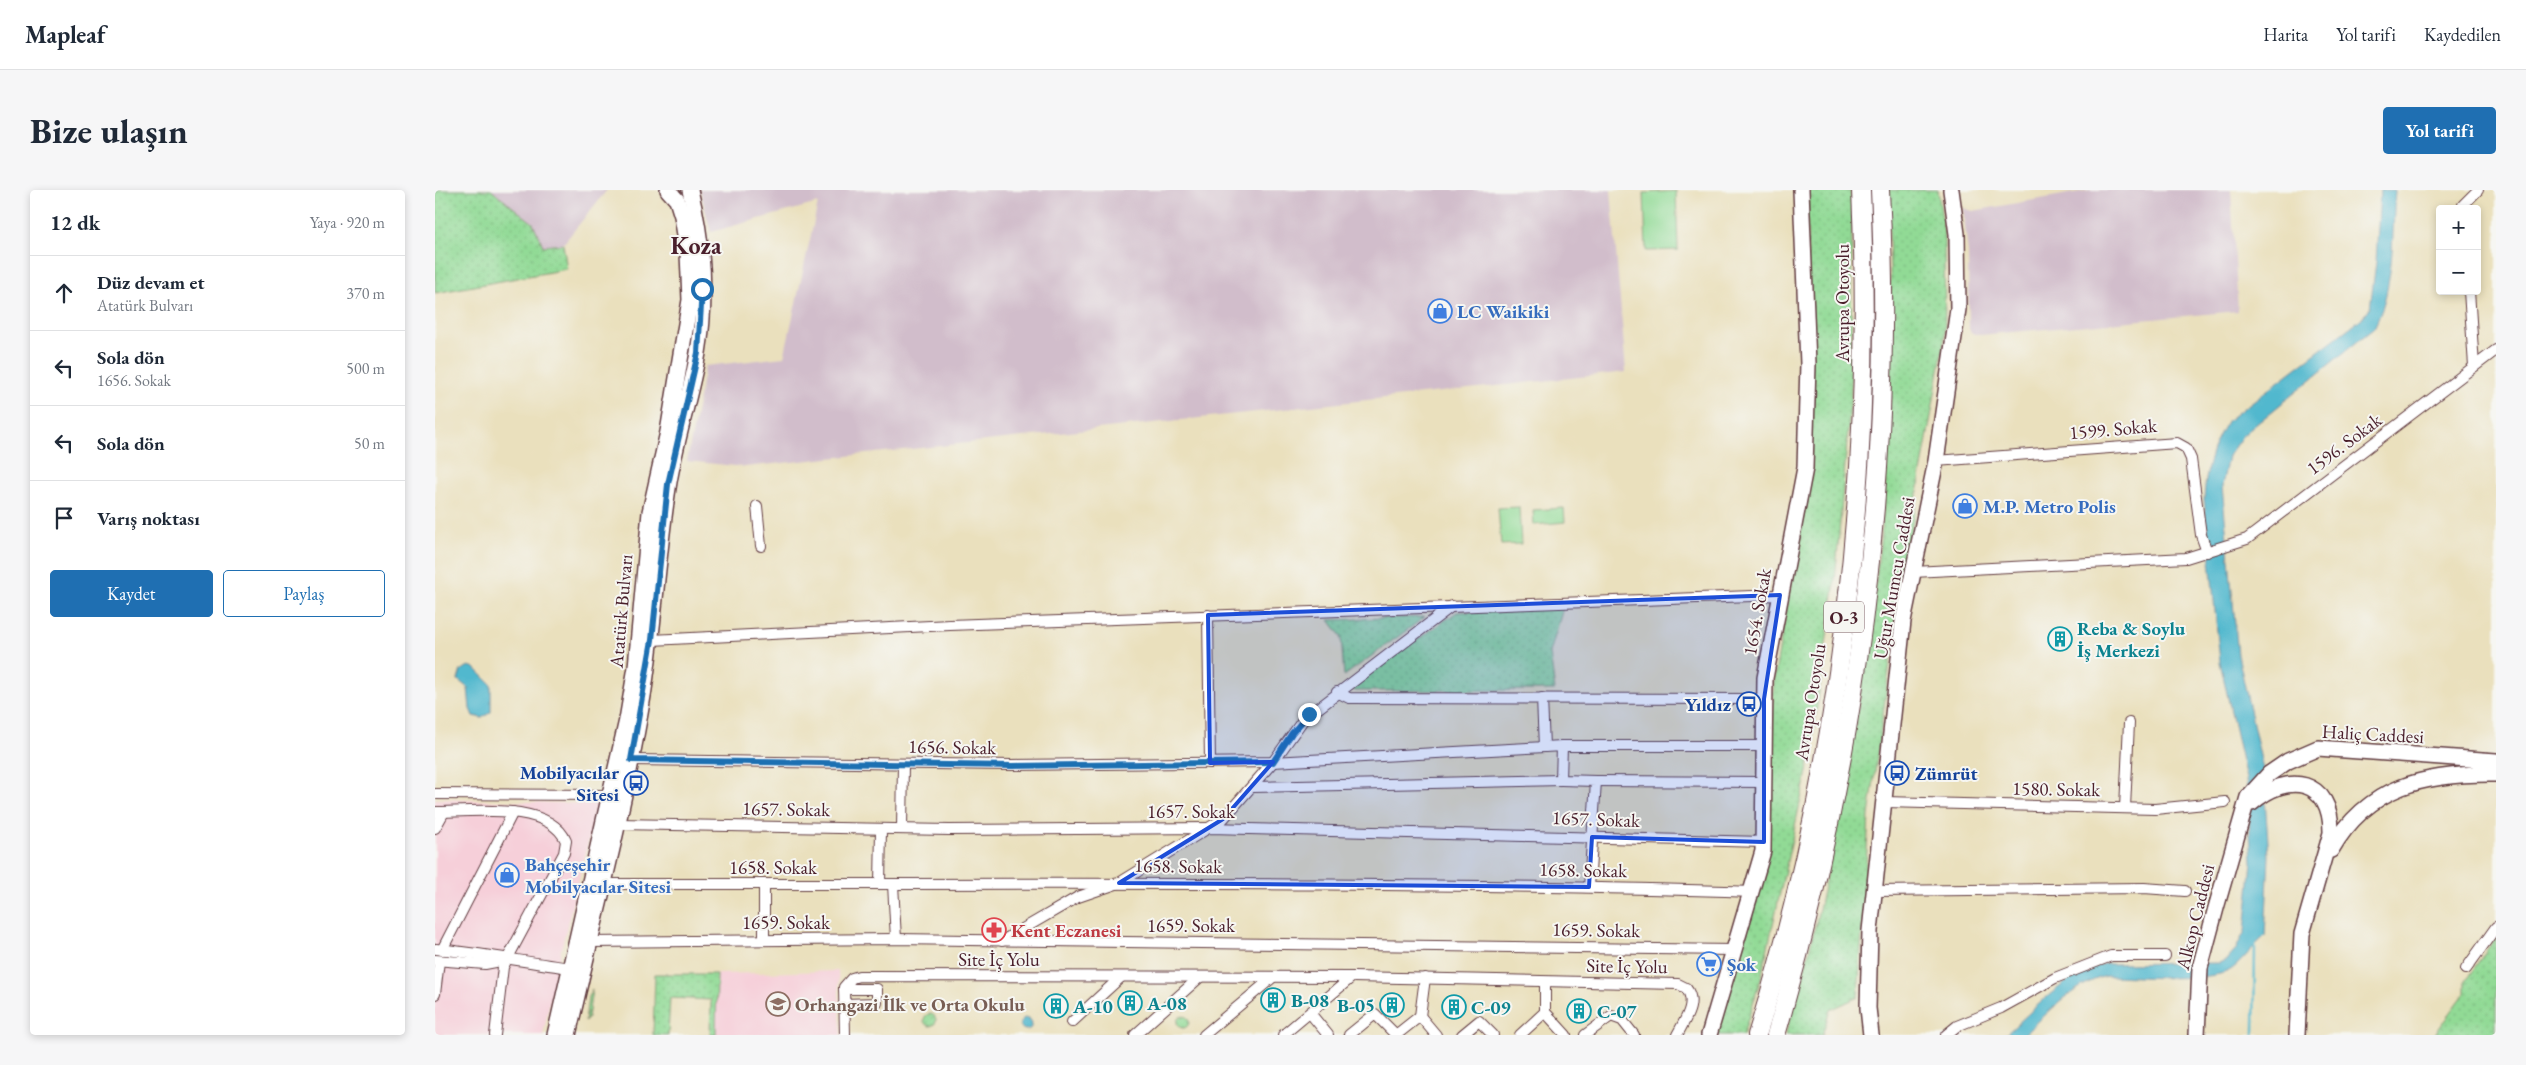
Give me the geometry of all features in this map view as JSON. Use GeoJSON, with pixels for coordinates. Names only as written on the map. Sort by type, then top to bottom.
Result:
{"type":"FeatureCollection","features":[{"type":"Feature","properties":{"kind":"highway","name":"Avrupa Otoyolu"},"geometry":{"type":"LineString","coordinates":[[1757,1035],[1798,880],[1828,729],[1844,617],[1857,505],[1861,421],[1864,320],[1861,190]]}},
{"type":"Feature","properties":{"kind":"highway","name":"O-3"},"geometry":{"type":"LineString","coordinates":[[1776,1035],[1798,960],[1833,810],[1849,717],[1868,582],[1875,506],[1882,378],[1883,267],[1880,190]]}},
{"type":"Feature","properties":{"kind":"main road","name":"Atatürk Bulvarı"},"geometry":{"type":"LineString","coordinates":[[555,1035],[627,720],[689,300],[688,253],[679,206],[668,190]]}},
{"type":"Feature","properties":{"kind":"main road","name":"Atatürk Bulvarı"},"geometry":{"type":"LineString","coordinates":[[568,1035],[618,824],[652,640],[657,512],[668,484],[698,353],[701,312],[701,257],[690,190]]}},
{"type":"Feature","properties":{"kind":"main road","name":"1654. Sokak"},"geometry":{"type":"LineString","coordinates":[[1709,1035],[1733,950],[1762,860],[1765,782],[1764,700],[1768,657],[1805,468],[1808,364],[1801,190]]}},
{"type":"Feature","properties":{"kind":"main road","name":"Uğur Mumcu Caddesi"},"geometry":{"type":"LineString","coordinates":[[1871,1035],[1868,1008],[1870,931],[1903,622],[1936,461],[1958,309],[1957,234],[1951,190]]}},
{"type":"Feature","properties":{"kind":"main road"},"geometry":{"type":"LineString","coordinates":[[682,350],[698,353]]}},
{"type":"Feature","properties":{"kind":"main road","name":"Haliç Caddesi"},"geometry":{"type":"LineString","coordinates":[[2244,811],[2248,797],[2269,774],[2288,760],[2318,748],[2496,761]]}},
{"type":"Feature","properties":{"kind":"main road"},"geometry":{"type":"LineString","coordinates":[[2322,864],[2338,837],[2365,808],[2387,792],[2430,778],[2462,773],[2496,774]]}},
{"type":"Feature","properties":{"kind":"main road"},"geometry":{"type":"LineString","coordinates":[[2244,811],[2266,791],[2284,784],[2311,788],[2319,793],[2331,816],[2331,833],[2302,934],[2297,1035]]}},
{"type":"Feature","properties":{"kind":"main road","name":"Alkop Caddesi"},"geometry":{"type":"LineString","coordinates":[[2197,1035],[2200,968],[2244,811]]}},
{"type":"Feature","properties":{"kind":"main road"},"geometry":{"type":"LineString","coordinates":[[1700,1035],[1715,1015]]}},
{"type":"Feature","properties":{"kind":"street"},"geometry":{"type":"LineString","coordinates":[[2463,205],[2478,190]]}},
{"type":"Feature","properties":{"kind":"street"},"geometry":{"type":"LineString","coordinates":[[2469,295],[2475,366]]}},
{"type":"Feature","properties":{"kind":"street","name":"1596. Sokak"},"geometry":{"type":"LineString","coordinates":[[1913,572],[2186,558],[2247,539],[2496,350]]}},
{"type":"Feature","properties":{"kind":"street","name":"1599. Sokak"},"geometry":{"type":"LineString","coordinates":[[1936,461],[2177,443],[2186,448],[2191,459],[2201,535],[2207,552]]}},
{"type":"Feature","properties":{"kind":"street"},"geometry":{"type":"LineString","coordinates":[[757,506],[761,546]]}},
{"type":"Feature","properties":{"kind":"street"},"geometry":{"type":"LineString","coordinates":[[652,640],[951,625],[1780,595]]}},
{"type":"Feature","properties":{"kind":"street"},"geometry":{"type":"LineString","coordinates":[[1002,942],[1078,896],[1119,883],[1211,828],[1229,815],[1273,762],[1303,720],[1337,692],[1452,606]]}},
{"type":"Feature","properties":{"kind":"street"},"geometry":{"type":"LineString","coordinates":[[1208,615],[1210,763]]}},
{"type":"Feature","properties":{"kind":"street"},"geometry":{"type":"LineString","coordinates":[[1337,692],[1349,698],[1764,700]]}},
{"type":"Feature","properties":{"kind":"street"},"geometry":{"type":"LineString","coordinates":[[1542,698],[1544,747]]}},
{"type":"Feature","properties":{"kind":"street"},"geometry":{"type":"LineString","coordinates":[[2125,808],[2129,722]]}},
{"type":"Feature","properties":{"kind":"street"},"geometry":{"type":"LineString","coordinates":[[1561,780],[1562,746]]}},
{"type":"Feature","properties":{"kind":"street","name":"1656. Sokak"},"geometry":{"type":"LineString","coordinates":[[631,760],[903,764],[1210,763],[1273,762],[1562,746],[1765,746]]}},
{"type":"Feature","properties":{"kind":"street"},"geometry":{"type":"LineString","coordinates":[[902,829],[903,764]]}},
{"type":"Feature","properties":{"kind":"street"},"geometry":{"type":"LineString","coordinates":[[1253,786],[1561,780],[1765,782]]}},
{"type":"Feature","properties":{"kind":"street"},"geometry":{"type":"LineString","coordinates":[[1589,887],[1595,781]]}},
{"type":"Feature","properties":{"kind":"street"},"geometry":{"type":"LineString","coordinates":[[435,794],[609,795]]}},
{"type":"Feature","properties":{"kind":"street","name":"1580. Sokak"},"geometry":{"type":"LineString","coordinates":[[1885,802],[2155,809],[2225,802]]}},
{"type":"Feature","properties":{"kind":"street"},"geometry":{"type":"LineString","coordinates":[[435,828],[439,812],[513,812],[527,814],[546,821],[560,831],[566,844],[564,853],[507,960],[500,979],[495,1035]]}},
{"type":"Feature","properties":{"kind":"street"},"geometry":{"type":"LineString","coordinates":[[513,812],[438,949],[486,954],[507,960],[570,968]]}},
{"type":"Feature","properties":{"kind":"street","name":"1657. Sokak"},"geometry":{"type":"LineString","coordinates":[[618,824],[902,829],[1211,828],[1764,842]]}},
{"type":"Feature","properties":{"kind":"street"},"geometry":{"type":"LineString","coordinates":[[880,884],[881,828]]}},
{"type":"Feature","properties":{"kind":"street","name":"1658. Sokak"},"geometry":{"type":"LineString","coordinates":[[603,884],[1119,883],[1589,887],[1753,892]]}},
{"type":"Feature","properties":{"kind":"street"},"geometry":{"type":"LineString","coordinates":[[764,884],[764,940]]}},
{"type":"Feature","properties":{"kind":"street"},"geometry":{"type":"LineString","coordinates":[[893,884],[896,939]]}},
{"type":"Feature","properties":{"kind":"street"},"geometry":{"type":"LineString","coordinates":[[1875,890],[2144,888],[2185,891]]}},
{"type":"Feature","properties":{"kind":"street"},"geometry":{"type":"LineString","coordinates":[[2466,969],[2496,927]]}},
{"type":"Feature","properties":{"kind":"street","name":"1659. Sokak"},"geometry":{"type":"LineString","coordinates":[[589,942],[896,939],[1002,942],[1733,950]]}},
{"type":"Feature","properties":{"kind":"street"},"geometry":{"type":"LineString","coordinates":[[1946,1035],[1957,1026],[2001,1008],[2055,978],[2095,961],[2111,956],[2165,956]]}},
{"type":"Feature","properties":{"kind":"street"},"geometry":{"type":"LineString","coordinates":[[435,994],[437,960],[485,964],[507,960]]}},
{"type":"Feature","properties":{"kind":"street"},"geometry":{"type":"LineString","coordinates":[[844,1004],[877,1003],[877,976]]}},
{"type":"Feature","properties":{"kind":"street","name":"Site İç Yolu"},"geometry":{"type":"LineString","coordinates":[[844,989],[846,984],[856,977],[877,976],[1352,977],[1681,985],[1689,991],[1691,1003],[1677,1035]]}},
{"type":"Feature","properties":{"kind":"street"},"geometry":{"type":"LineString","coordinates":[[1072,1022],[1121,977]]}},
{"type":"Feature","properties":{"kind":"street"},"geometry":{"type":"LineString","coordinates":[[1135,1035],[1200,977]]}},
{"type":"Feature","properties":{"kind":"street"},"geometry":{"type":"LineString","coordinates":[[1283,1035],[1352,977]]}},
{"type":"Feature","properties":{"kind":"street"},"geometry":{"type":"LineString","coordinates":[[1204,1035],[1271,978]]}},
{"type":"Feature","properties":{"kind":"street"},"geometry":{"type":"LineString","coordinates":[[1349,1035],[1375,1014],[1396,1035],[1420,1016],[1425,978]]}},
{"type":"Feature","properties":{"kind":"street"},"geometry":{"type":"LineString","coordinates":[[1545,982],[1545,1012],[1565,1035]]}},
{"type":"Feature","properties":{"kind":"street"},"geometry":{"type":"LineString","coordinates":[[845,1035],[844,989],[877,989]]}},
{"type":"Feature","properties":{"kind":"street"},"geometry":{"type":"LineString","coordinates":[[1520,1035],[1545,1012]]}},
{"type":"Feature","properties":{"kind":"street"},"geometry":{"type":"LineString","coordinates":[[1310,1013],[1328,1035]]}},
{"type":"Feature","properties":{"kind":"street"},"geometry":{"type":"LineString","coordinates":[[1420,1016],[1436,1035]]}},
{"type":"Feature","properties":{"kind":"street"},"geometry":{"type":"LineString","coordinates":[[1585,1035],[1611,1016],[1622,1020],[1634,1035]]}},
{"type":"Feature","properties":{"kind":"street"},"geometry":{"type":"LineString","coordinates":[[1462,1035],[1479,1021],[1493,1035]]}},
{"type":"Feature","properties":{"kind":"highlighted area"},"geometry":{"type":"Polygon","coordinates":[[[1780,595],[1764,699],[1764,842],[1592,837],[1589,887],[1119,883],[1223,819],[1273,762],[1210,763],[1208,615],[1780,595]]]}},
{"type":"Feature","properties":{"kind":"shaded area"},"geometry":{"type":"Polygon","coordinates":[[[491,190],[607,190],[563,244],[543,246],[533,223],[491,190]]]}},
{"type":"Feature","properties":{"kind":"shaded area"},"geometry":{"type":"Polygon","coordinates":[[[700,190],[1611,190],[1626,372],[745,467],[687,461],[705,366],[784,357],[818,203],[711,232],[700,190]]]}},
{"type":"Feature","properties":{"kind":"shaded area"},"geometry":{"type":"Polygon","coordinates":[[[2090,190],[2231,190],[2238,311],[1980,335],[1972,333],[1969,329],[1968,253],[1963,208],[1973,211],[2090,190]]]}},
{"type":"Feature","properties":{"kind":"shaded area","name":"Bahçeşehir Mobilyacılar Sitesi"},"geometry":{"type":"Polygon","coordinates":[[[435,799],[598,804],[562,946],[543,1035],[435,1035],[435,799]]]}},
{"type":"Feature","properties":{"kind":"shaded area","name":"Orhangazi İlk ve Orta Okulu"},"geometry":{"type":"Polygon","coordinates":[[[838,971],[841,1035],[716,1035],[717,974],[838,971]]]}},
{"type":"Feature","properties":{"kind":"green space"},"geometry":{"type":"Polygon","coordinates":[[[435,190],[491,190],[533,223],[543,246],[563,244],[567,269],[435,293],[435,190]]]}},
{"type":"Feature","properties":{"kind":"green space"},"geometry":{"type":"Polygon","coordinates":[[[1809,190],[1850,190],[1852,210],[1851,395],[1835,581],[1809,763],[1761,978],[1743,1035],[1715,1035],[1766,856],[1774,679],[1811,469],[1807,213],[1809,190]]]}},
{"type":"Feature","properties":{"kind":"green space"},"geometry":{"type":"Polygon","coordinates":[[[1888,190],[1938,190],[1944,233],[1945,336],[1898,605],[1869,816],[1858,997],[1830,1010],[1822,1035],[1785,1035],[1808,956],[1832,849],[1858,709],[1874,596],[1886,481],[1891,366],[1888,190]]]}},
{"type":"Feature","properties":{"kind":"green space"},"geometry":{"type":"Polygon","coordinates":[[[1676,191],[1678,250],[1646,251],[1644,193],[1676,191]]]}},
{"type":"Feature","properties":{"kind":"green space"},"geometry":{"type":"Polygon","coordinates":[[[1519,507],[1521,544],[1501,545],[1498,508],[1519,507]]]}},
{"type":"Feature","properties":{"kind":"green space"},"geometry":{"type":"Polygon","coordinates":[[[1564,508],[1565,522],[1534,525],[1533,510],[1564,508]]]}},
{"type":"Feature","properties":{"kind":"green space"},"geometry":{"type":"Polygon","coordinates":[[[1563,608],[1550,653],[1555,690],[1355,691],[1352,688],[1353,684],[1457,612],[1563,608]]]}},
{"type":"Feature","properties":{"kind":"green space"},"geometry":{"type":"Polygon","coordinates":[[[1425,617],[1344,676],[1341,636],[1329,620],[1425,617]]]}},
{"type":"Feature","properties":{"kind":"green space"},"geometry":{"type":"Polygon","coordinates":[[[2496,937],[2496,1035],[2434,1035],[2465,993],[2465,981],[2496,937]]]}},
{"type":"Feature","properties":{"kind":"green space"},"geometry":{"type":"Polygon","coordinates":[[[655,974],[717,974],[716,1035],[710,1035],[711,1000],[670,998],[668,1035],[653,1035],[655,974]]]}},
{"type":"Feature","properties":{"kind":"green space"},"geometry":{"type":"Polygon","coordinates":[[[592,989],[588,1018],[585,1022],[588,997],[592,989]]]}},
{"type":"Feature","properties":{"kind":"green space"},"geometry":{"type":"Polygon","coordinates":[[[928,1014],[932,1014],[936,1020],[932,1026],[928,1026],[924,1022],[924,1018],[928,1014]]]}},
{"type":"Feature","properties":{"kind":"green space"},"geometry":{"type":"Polygon","coordinates":[[[1181,1016],[1185,1016],[1189,1022],[1185,1028],[1181,1028],[1177,1024],[1177,1020],[1181,1016]]]}},
{"type":"Feature","properties":{"kind":"water"},"geometry":{"type":"Polygon","coordinates":[[[2380,190],[2395,190],[2393,243],[2386,295],[2374,328],[2243,435],[2228,456],[2222,486],[2238,655],[2263,769],[2269,856],[2265,936],[2232,969],[2222,973],[2191,977],[2106,976],[2094,980],[2072,993],[2023,1035],[2005,1035],[2063,984],[2090,969],[2104,964],[2219,963],[2228,959],[2235,951],[2245,931],[2252,862],[2246,779],[2220,662],[2204,499],[2206,478],[2213,448],[2228,420],[2362,318],[2370,308],[2376,262],[2380,190]]]}},
{"type":"Feature","properties":{"kind":"water"},"geometry":{"type":"Polygon","coordinates":[[[469,666],[475,668],[491,684],[491,712],[482,718],[473,716],[470,709],[468,688],[458,680],[461,670],[469,666]]]}},
{"type":"Feature","properties":{"kind":"water"},"geometry":{"type":"Polygon","coordinates":[[[1026,1018],[1032,1024],[1026,1030],[1020,1024],[1026,1018]]]}},
{"type":"Feature","properties":{"kind":"waterway"},"geometry":{"type":"LineString","coordinates":[[2254,1035],[2255,942]]}},
{"type":"Feature","properties":{"kind":"place","name":"LC Waikiki"},"geometry":{"type":"Point","coordinates":[1440,311]}},
{"type":"Feature","properties":{"kind":"place","name":"M.P. Metro Polis"},"geometry":{"type":"Point","coordinates":[1965,506]}},
{"type":"Feature","properties":{"kind":"place","name":"Reba & Soylu İş Merkezi"},"geometry":{"type":"Point","coordinates":[2060,639]}},
{"type":"Feature","properties":{"kind":"place","name":"Yıldız"},"geometry":{"type":"Point","coordinates":[1749,704]}},
{"type":"Feature","properties":{"kind":"place","name":"Zümrüt"},"geometry":{"type":"Point","coordinates":[1897,773]}},
{"type":"Feature","properties":{"kind":"place","name":"Mobilyacılar Sitesi"},"geometry":{"type":"Point","coordinates":[636,783]}},
{"type":"Feature","properties":{"kind":"place","name":"Bahçeşehir Mobilyacılar Sitesi"},"geometry":{"type":"Point","coordinates":[507,875]}},
{"type":"Feature","properties":{"kind":"place","name":"Kent Eczanesi"},"geometry":{"type":"Point","coordinates":[994,930]}},
{"type":"Feature","properties":{"kind":"place","name":"Şok"},"geometry":{"type":"Point","coordinates":[1709,964]}},
{"type":"Feature","properties":{"kind":"place","name":"B-08"},"geometry":{"type":"Point","coordinates":[1273,1000]}},
{"type":"Feature","properties":{"kind":"place","name":"A-08"},"geometry":{"type":"Point","coordinates":[1130,1003]}},
{"type":"Feature","properties":{"kind":"place","name":"Orhangazi İlk ve Orta Okulu"},"geometry":{"type":"Point","coordinates":[778,1004]}},
{"type":"Feature","properties":{"kind":"place","name":"B-05"},"geometry":{"type":"Point","coordinates":[1392,1005]}},
{"type":"Feature","properties":{"kind":"place","name":"A-10"},"geometry":{"type":"Point","coordinates":[1056,1006]}},
{"type":"Feature","properties":{"kind":"place","name":"C-09"},"geometry":{"type":"Point","coordinates":[1454,1007]}},
{"type":"Feature","properties":{"kind":"place","name":"C-07"},"geometry":{"type":"Point","coordinates":[1579,1011]}},
{"type":"Feature","properties":{"kind":"district","name":"Koza"},"geometry":{"type":"Point","coordinates":[696,245]}},
{"type":"Feature","properties":{"kind":"route"},"geometry":{"type":"LineString","coordinates":[[702,289],[698,353],[668,484],[652,640],[631,760],[1013,766],[1273,762],[1292,733],[1309,714]]}}]}
